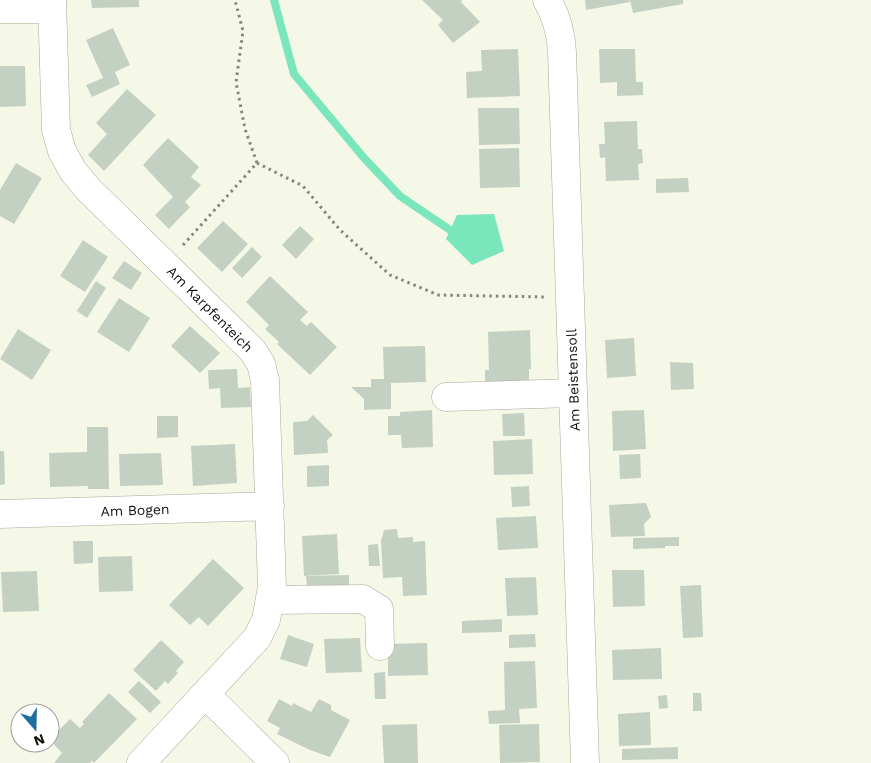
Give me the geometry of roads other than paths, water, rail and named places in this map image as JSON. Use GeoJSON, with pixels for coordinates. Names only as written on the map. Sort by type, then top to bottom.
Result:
{"type":"FeatureCollection","features":[{"type":"Feature","properties":{"kind":"street","name":"Am Beistensoll"},"geometry":{"type":"LineString","coordinates":[[547,0],[557,19],[561,33],[585,763]]}},
{"type":"Feature","properties":{"kind":"street"},"geometry":{"type":"LineString","coordinates":[[0,9],[52,4]]}},
{"type":"Feature","properties":{"kind":"street","name":"Am Karpfenteich"},"geometry":{"type":"LineString","coordinates":[[52,4],[56,130],[62,151],[73,170],[87,188],[253,351],[261,364],[266,380],[272,587],[266,620],[257,638],[141,763]]}},
{"type":"Feature","properties":{"kind":"street"},"geometry":{"type":"LineString","coordinates":[[446,397],[573,393]]}},
{"type":"Feature","properties":{"kind":"street","name":"Am Bogen"},"geometry":{"type":"LineString","coordinates":[[0,514],[270,506]]}},
{"type":"Feature","properties":{"kind":"street"},"geometry":{"type":"LineString","coordinates":[[271,600],[363,599],[379,609],[380,646]]}},
{"type":"Feature","properties":{"kind":"street"},"geometry":{"type":"LineString","coordinates":[[205,694],[275,763]]}},
{"type":"Feature","properties":{"kind":"waterway"},"geometry":{"type":"LineString","coordinates":[[274,0],[294,74],[364,158],[400,196],[450,230]]}}]}
